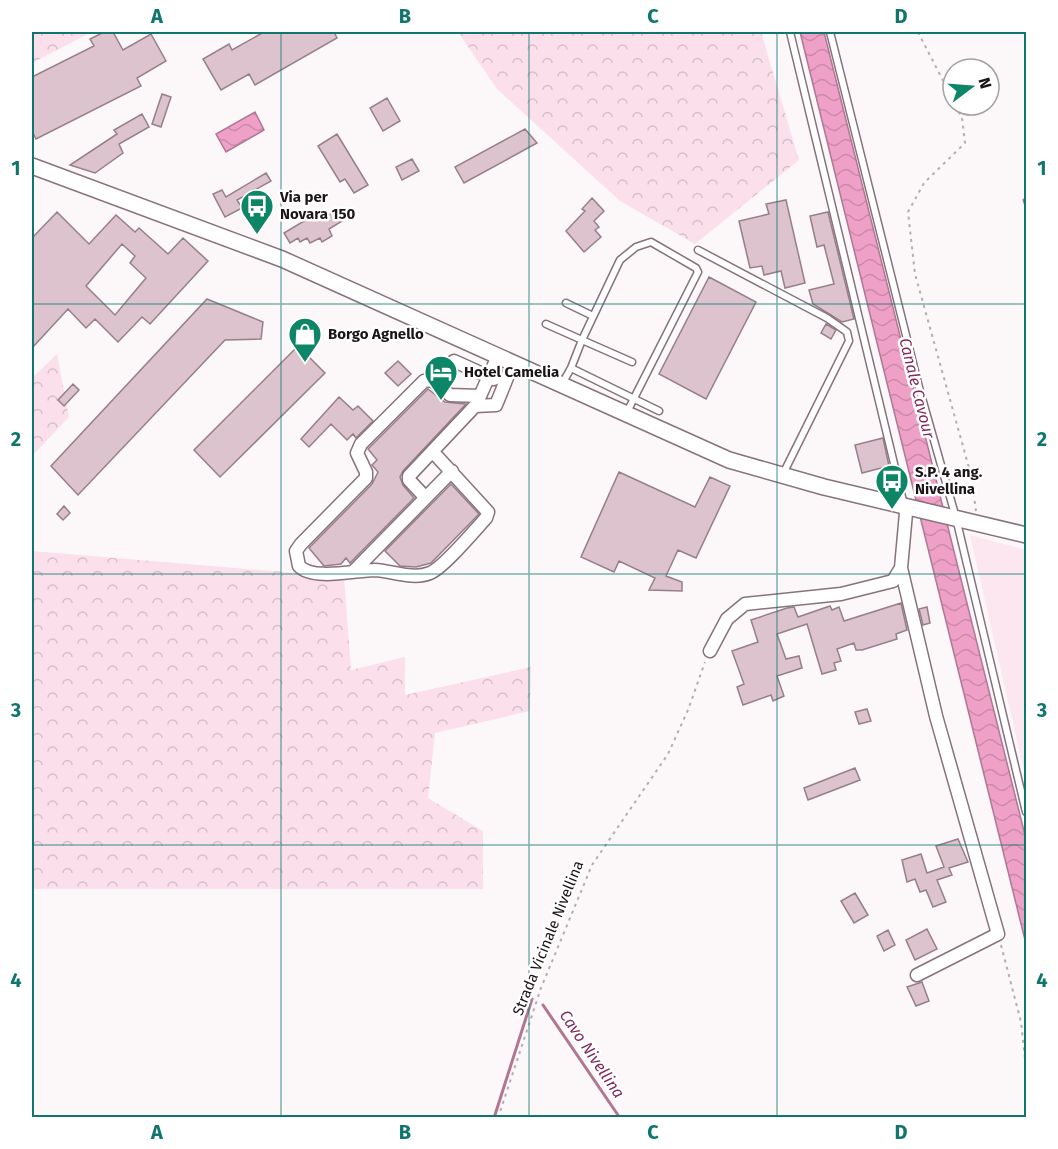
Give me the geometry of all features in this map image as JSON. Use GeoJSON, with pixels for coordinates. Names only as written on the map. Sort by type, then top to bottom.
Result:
{"type":"FeatureCollection","features":[{"type":"Feature","properties":{"kind":"street"},"geometry":{"type":"LineString","coordinates":[[32,166],[282,259],[729,460],[782,476],[1026,535]]}},
{"type":"Feature","properties":{"kind":"street"},"geometry":{"type":"LineString","coordinates":[[433,452],[487,507],[486,518],[429,573],[303,570],[299,566],[296,551],[364,482],[366,472],[357,456],[357,448],[424,381],[432,380],[450,395],[476,398],[480,396],[498,356]]}},
{"type":"Feature","properties":{"kind":"street"},"geometry":{"type":"LineString","coordinates":[[454,361],[504,384]]}},
{"type":"Feature","properties":{"kind":"street"},"geometry":{"type":"LineString","coordinates":[[425,497],[409,480],[409,476],[475,406],[496,405],[513,363]]}},
{"type":"Feature","properties":{"kind":"street"},"geometry":{"type":"LineString","coordinates":[[353,572],[452,471]]}},
{"type":"Feature","properties":{"kind":"street"},"geometry":{"type":"LineString","coordinates":[[908,507],[901,568],[936,716],[998,934],[917,975]]}},
{"type":"Feature","properties":{"kind":"street"},"geometry":{"type":"LineString","coordinates":[[710,651],[727,620],[745,604],[841,594],[893,581],[901,568]]}},
{"type":"Feature","properties":{"kind":"lane"},"geometry":{"type":"LineString","coordinates":[[790,32],[908,507]]}},
{"type":"Feature","properties":{"kind":"lane"},"geometry":{"type":"LineString","coordinates":[[830,32],[1026,812]]}},
{"type":"Feature","properties":{"kind":"lane"},"geometry":{"type":"LineString","coordinates":[[561,385],[620,261],[636,247],[651,242],[696,268],[696,277],[626,415]]}},
{"type":"Feature","properties":{"kind":"lane"},"geometry":{"type":"LineString","coordinates":[[698,250],[827,318],[847,332],[849,341],[782,476]]}},
{"type":"Feature","properties":{"kind":"lane"},"geometry":{"type":"LineString","coordinates":[[566,303],[593,316]]}},
{"type":"Feature","properties":{"kind":"lane"},"geometry":{"type":"LineString","coordinates":[[546,324],[632,362]]}},
{"type":"Feature","properties":{"kind":"lane"},"geometry":{"type":"LineString","coordinates":[[571,368],[659,411]]}},
{"type":"Feature","properties":{"kind":"path"},"geometry":{"type":"LineString","coordinates":[[918,32],[941,77]]}},
{"type":"Feature","properties":{"kind":"path"},"geometry":{"type":"LineString","coordinates":[[961,117],[965,143],[924,183],[908,212],[915,274],[971,475],[977,523]]}},
{"type":"Feature","properties":{"kind":"path","name":"Strada Vicinale Nivellina"},"geometry":{"type":"LineString","coordinates":[[498,1118],[541,988],[592,865],[668,754],[688,710],[710,651]]}},
{"type":"Feature","properties":{"kind":"path"},"geometry":{"type":"LineString","coordinates":[[998,934],[1021,1022],[1026,1068]]}},
{"type":"Feature","properties":{"kind":"shaded area"},"geometry":{"type":"Polygon","coordinates":[[[970,535],[1026,550],[1026,780],[970,535]]]}},
{"type":"Feature","properties":{"kind":"green space"},"geometry":{"type":"Polygon","coordinates":[[[32,32],[92,32],[32,63],[32,32]]]}},
{"type":"Feature","properties":{"kind":"green space"},"geometry":{"type":"Polygon","coordinates":[[[458,32],[761,32],[799,160],[695,244],[620,201],[497,89],[458,32]]]}},
{"type":"Feature","properties":{"kind":"green space"},"geometry":{"type":"Polygon","coordinates":[[[57,354],[69,417],[32,456],[32,378],[57,354]]]}},
{"type":"Feature","properties":{"kind":"green space"},"geometry":{"type":"Polygon","coordinates":[[[32,551],[344,577],[351,670],[405,657],[405,695],[531,667],[530,711],[435,733],[428,798],[483,831],[483,889],[32,889],[32,551]]]}},
{"type":"Feature","properties":{"kind":"water"},"geometry":{"type":"Polygon","coordinates":[[[800,32],[824,32],[1026,839],[1026,944],[800,32]]]}},
{"type":"Feature","properties":{"kind":"water"},"geometry":{"type":"Polygon","coordinates":[[[255,112],[264,130],[226,152],[216,134],[255,112]]]}},
{"type":"Feature","properties":{"kind":"building"},"geometry":{"type":"Polygon","coordinates":[[[104,32],[113,32],[123,50],[151,34],[166,61],[137,78],[141,86],[36,139],[32,131],[32,77],[94,46],[90,39],[104,32]]]}},
{"type":"Feature","properties":{"kind":"building"},"geometry":{"type":"Polygon","coordinates":[[[264,32],[334,32],[337,38],[255,85],[249,74],[221,90],[203,59],[229,44],[232,50],[264,32]]]}},
{"type":"Feature","properties":{"kind":"building"},"geometry":{"type":"Polygon","coordinates":[[[162,94],[171,97],[161,127],[152,124],[162,94]]]}},
{"type":"Feature","properties":{"kind":"building"},"geometry":{"type":"Polygon","coordinates":[[[387,98],[400,121],[383,131],[370,108],[387,98]]]}},
{"type":"Feature","properties":{"kind":"building"},"geometry":{"type":"Polygon","coordinates":[[[142,114],[149,127],[119,144],[123,153],[95,173],[70,165],[117,134],[114,130],[142,114]]]}},
{"type":"Feature","properties":{"kind":"building"},"geometry":{"type":"Polygon","coordinates":[[[525,129],[537,143],[464,183],[455,167],[525,129]]]}},
{"type":"Feature","properties":{"kind":"building"},"geometry":{"type":"Polygon","coordinates":[[[337,134],[368,185],[354,193],[345,179],[340,182],[318,146],[337,134]]]}},
{"type":"Feature","properties":{"kind":"building"},"geometry":{"type":"Polygon","coordinates":[[[412,159],[419,171],[402,180],[396,167],[412,159]]]}},
{"type":"Feature","properties":{"kind":"building"},"geometry":{"type":"Polygon","coordinates":[[[266,173],[271,181],[237,200],[242,208],[225,217],[213,194],[222,190],[226,197],[266,173]]]}},
{"type":"Feature","properties":{"kind":"building"},"geometry":{"type":"Polygon","coordinates":[[[592,198],[604,211],[594,221],[599,227],[595,230],[601,237],[584,252],[566,231],[585,211],[582,209],[592,198]]]}},
{"type":"Feature","properties":{"kind":"building"},"geometry":{"type":"Polygon","coordinates":[[[786,200],[805,283],[785,288],[781,271],[764,275],[762,266],[750,268],[739,221],[769,214],[766,204],[786,200]]]}},
{"type":"Feature","properties":{"kind":"building"},"geometry":{"type":"Polygon","coordinates":[[[341,208],[347,218],[329,229],[332,236],[322,242],[320,238],[310,243],[307,238],[300,242],[298,238],[290,243],[284,233],[319,212],[323,218],[341,208]]]}},
{"type":"Feature","properties":{"kind":"building"},"geometry":{"type":"Polygon","coordinates":[[[57,212],[89,244],[116,215],[135,232],[139,228],[168,254],[183,238],[208,261],[150,324],[142,317],[118,342],[95,319],[86,328],[68,309],[32,348],[32,238],[57,212]],[[122,244],[86,286],[115,315],[146,278],[130,263],[135,256],[122,244]]]}},
{"type":"Feature","properties":{"kind":"building"},"geometry":{"type":"Polygon","coordinates":[[[828,212],[854,319],[842,322],[813,304],[809,290],[834,284],[824,245],[817,247],[810,216],[828,212]]]}},
{"type":"Feature","properties":{"kind":"building"},"geometry":{"type":"Polygon","coordinates":[[[709,277],[756,302],[706,399],[659,374],[709,277]]]}},
{"type":"Feature","properties":{"kind":"building"},"geometry":{"type":"Polygon","coordinates":[[[207,299],[263,322],[261,339],[225,340],[78,495],[51,466],[207,299]]]}},
{"type":"Feature","properties":{"kind":"building"},"geometry":{"type":"Polygon","coordinates":[[[826,324],[836,330],[831,339],[821,333],[826,324]]]}},
{"type":"Feature","properties":{"kind":"building"},"geometry":{"type":"Polygon","coordinates":[[[298,346],[325,373],[220,477],[194,450],[298,346]]]}},
{"type":"Feature","properties":{"kind":"building"},"geometry":{"type":"Polygon","coordinates":[[[398,361],[411,374],[398,386],[385,373],[398,361]]]}},
{"type":"Feature","properties":{"kind":"building"},"geometry":{"type":"Polygon","coordinates":[[[73,384],[79,390],[64,406],[58,400],[73,384]]]}},
{"type":"Feature","properties":{"kind":"building"},"geometry":{"type":"Polygon","coordinates":[[[428,389],[445,402],[466,404],[403,471],[400,477],[403,485],[414,498],[350,563],[346,558],[341,564],[324,566],[309,548],[372,484],[378,472],[372,465],[377,460],[368,449],[428,389]]]}},
{"type":"Feature","properties":{"kind":"building"},"geometry":{"type":"Polygon","coordinates":[[[339,397],[353,410],[358,406],[373,421],[356,438],[353,434],[347,440],[331,424],[309,447],[301,439],[339,397]]]}},
{"type":"Feature","properties":{"kind":"building"},"geometry":{"type":"Polygon","coordinates":[[[883,438],[889,466],[862,473],[855,445],[883,438]]]}},
{"type":"Feature","properties":{"kind":"building"},"geometry":{"type":"Polygon","coordinates":[[[619,472],[695,507],[710,477],[730,486],[696,558],[678,550],[666,576],[682,582],[682,591],[649,590],[655,578],[619,561],[614,572],[581,557],[619,472]]]}},
{"type":"Feature","properties":{"kind":"building"},"geometry":{"type":"Polygon","coordinates":[[[451,484],[479,514],[431,563],[416,567],[400,566],[385,551],[451,484]]]}},
{"type":"Feature","properties":{"kind":"building"},"geometry":{"type":"Polygon","coordinates":[[[64,506],[70,513],[63,520],[57,514],[64,506]]]}},
{"type":"Feature","properties":{"kind":"building"},"geometry":{"type":"Polygon","coordinates":[[[901,603],[907,630],[896,634],[897,639],[862,650],[856,650],[854,643],[837,649],[841,661],[834,663],[836,670],[822,674],[807,624],[777,634],[786,659],[799,656],[802,668],[777,676],[784,696],[773,701],[771,695],[743,705],[737,687],[744,684],[732,651],[758,642],[751,620],[787,608],[794,607],[798,617],[830,606],[832,610],[839,607],[844,621],[901,603]]]}},
{"type":"Feature","properties":{"kind":"building"},"geometry":{"type":"Polygon","coordinates":[[[927,607],[930,623],[923,625],[919,609],[927,607]]]}},
{"type":"Feature","properties":{"kind":"building"},"geometry":{"type":"Polygon","coordinates":[[[867,709],[871,721],[859,724],[855,712],[867,709]]]}},
{"type":"Feature","properties":{"kind":"building"},"geometry":{"type":"Polygon","coordinates":[[[855,768],[860,780],[808,800],[804,788],[855,768]]]}},
{"type":"Feature","properties":{"kind":"building"},"geometry":{"type":"Polygon","coordinates":[[[958,839],[968,862],[949,868],[952,875],[937,880],[946,902],[933,907],[926,890],[920,892],[915,879],[907,882],[902,860],[921,854],[927,873],[944,867],[936,846],[958,839]]]}},
{"type":"Feature","properties":{"kind":"building"},"geometry":{"type":"Polygon","coordinates":[[[855,893],[868,915],[854,923],[841,901],[855,893]]]}},
{"type":"Feature","properties":{"kind":"building"},"geometry":{"type":"Polygon","coordinates":[[[927,929],[937,949],[915,960],[906,940],[927,929]]]}},
{"type":"Feature","properties":{"kind":"building"},"geometry":{"type":"Polygon","coordinates":[[[888,930],[895,945],[884,951],[877,936],[888,930]]]}},
{"type":"Feature","properties":{"kind":"building"},"geometry":{"type":"Polygon","coordinates":[[[922,982],[929,1001],[916,1006],[907,987],[922,982]]]}},
{"type":"Feature","properties":{"kind":"waterway"},"geometry":{"type":"LineString","coordinates":[[1024,200],[1026,206]]}},
{"type":"Feature","properties":{"kind":"waterway","name":"Cavo Nivellina"},"geometry":{"type":"LineString","coordinates":[[494,1118],[532,999]]}},
{"type":"Feature","properties":{"kind":"waterway","name":"Cavo Nivellina"},"geometry":{"type":"LineString","coordinates":[[543,1005],[620,1118]]}},
{"type":"Feature","properties":{"kind":"place","name":"Via per Novara 150"},"geometry":{"type":"Point","coordinates":[257,235]}},
{"type":"Feature","properties":{"kind":"place","name":"Borgo Agnello"},"geometry":{"type":"Point","coordinates":[305,363]}},
{"type":"Feature","properties":{"kind":"place","name":"Hotel Camelia"},"geometry":{"type":"Point","coordinates":[441,401]}},
{"type":"Feature","properties":{"kind":"place","name":"S.P. 4 ang. Nivellina"},"geometry":{"type":"Point","coordinates":[892,510]}},
{"type":"Feature","properties":{"kind":"water label","name":"Canale Cavour"},"geometry":{"type":"Point","coordinates":[917,388]}}]}
